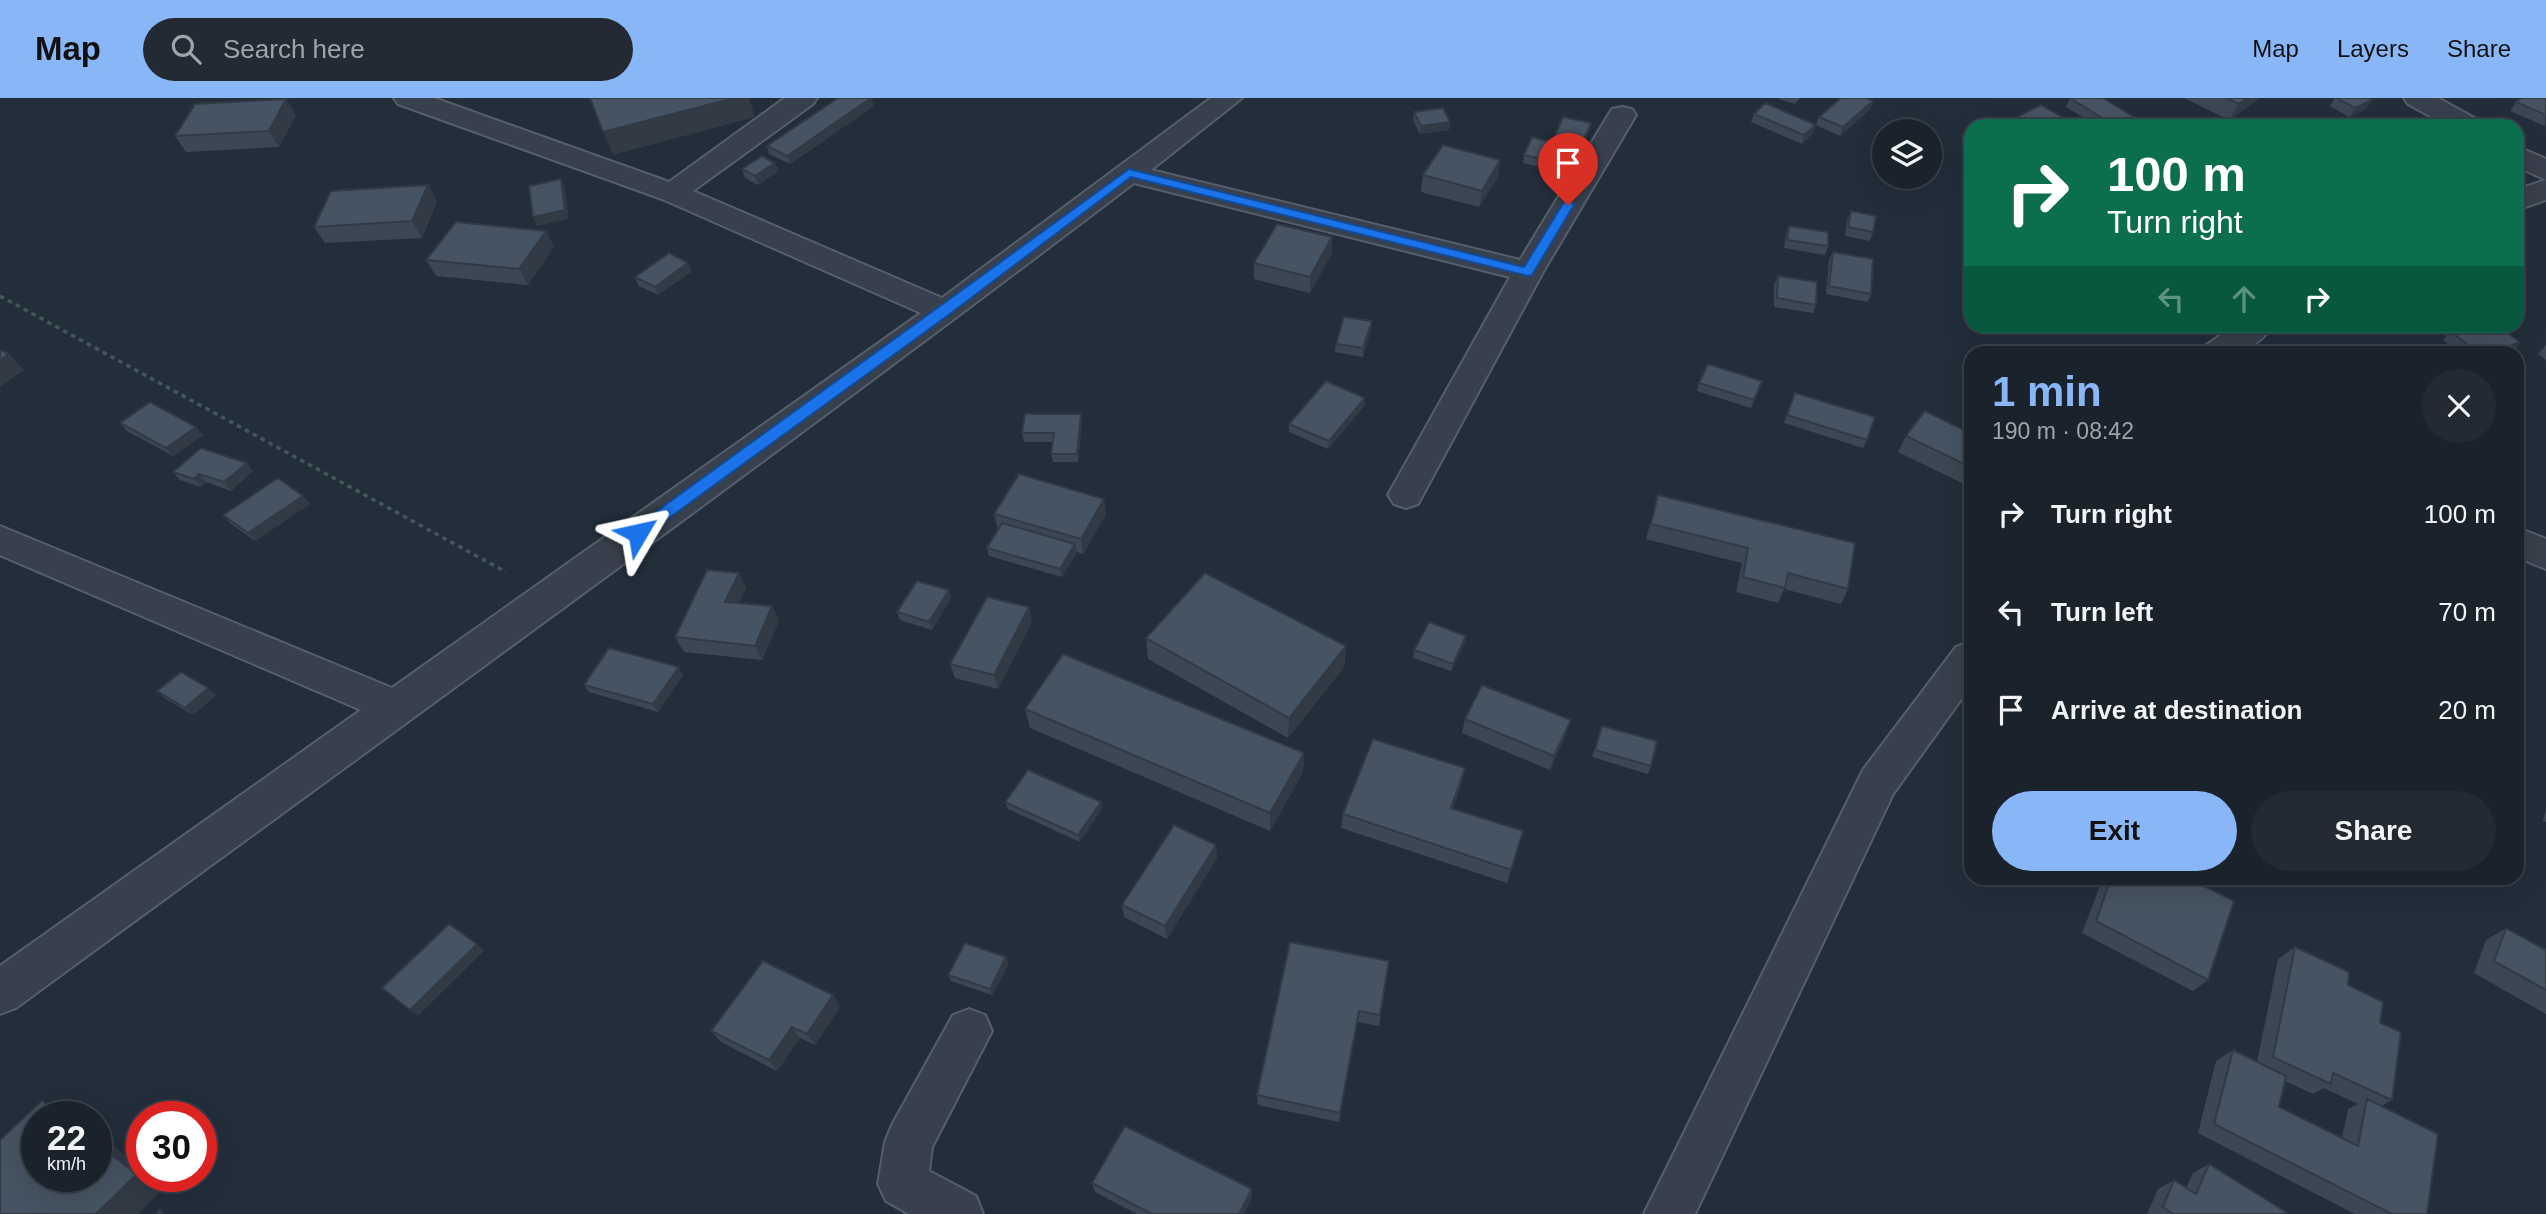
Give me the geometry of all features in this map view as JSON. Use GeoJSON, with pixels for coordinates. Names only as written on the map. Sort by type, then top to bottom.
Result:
{"type":"FeatureCollection","features":[{"type":"Feature","properties":{"kind":"street"},"geometry":{"type":"LineString","coordinates":[[408,98],[672,193],[945,311]]}},
{"type":"Feature","properties":{"kind":"street"},"geometry":{"type":"LineString","coordinates":[[672,193],[803,98]]}},
{"type":"Feature","properties":{"kind":"street"},"geometry":{"type":"LineString","coordinates":[[0,993],[945,311],[1228,98]]}},
{"type":"Feature","properties":{"kind":"street"},"geometry":{"type":"LineString","coordinates":[[2418,98],[2456,119]]}},
{"type":"Feature","properties":{"kind":"street"},"geometry":{"type":"LineString","coordinates":[[1406,495],[1528,272],[1622,115]]}},
{"type":"Feature","properties":{"kind":"street"},"geometry":{"type":"LineString","coordinates":[[2524,159],[2546,171]]}},
{"type":"Feature","properties":{"kind":"street"},"geometry":{"type":"LineString","coordinates":[[1129,173],[1528,272]]}},
{"type":"Feature","properties":{"kind":"street"},"geometry":{"type":"LineString","coordinates":[[2524,198],[2546,188]]}},
{"type":"Feature","properties":{"kind":"street"},"geometry":{"type":"LineString","coordinates":[[2227,346],[2246,333]]}},
{"type":"Feature","properties":{"kind":"street"},"geometry":{"type":"LineString","coordinates":[[0,540],[398,708]]}},
{"type":"Feature","properties":{"kind":"street"},"geometry":{"type":"LineString","coordinates":[[2524,545],[2546,555]]}},
{"type":"Feature","properties":{"kind":"street"},"geometry":{"type":"LineString","coordinates":[[1669,1214],[1878,782],[1964,666]]}},
{"type":"Feature","properties":{"kind":"street"},"geometry":{"type":"LineString","coordinates":[[958,1214],[903,1184],[909,1142],[969,1031]]}},
{"type":"Feature","properties":{"kind":"path"},"geometry":{"type":"LineString","coordinates":[[0,296],[550,596]]}},
{"type":"Feature","properties":{"kind":"building"},"geometry":{"type":"Polygon","coordinates":[[[590,98],[734,98],[603,132],[590,98]]]}},
{"type":"Feature","properties":{"kind":"building"},"geometry":{"type":"Polygon","coordinates":[[[838,98],[871,98],[787,156],[767,146],[838,98]]]}},
{"type":"Feature","properties":{"kind":"building"},"geometry":{"type":"Polygon","coordinates":[[[1841,98],[1866,98],[1873,101],[1843,127],[1819,117],[1841,98]]]}},
{"type":"Feature","properties":{"kind":"building"},"geometry":{"type":"Polygon","coordinates":[[[2070,98],[2103,98],[2137,119],[2104,119],[2070,98]]]}},
{"type":"Feature","properties":{"kind":"building"},"geometry":{"type":"Polygon","coordinates":[[[2226,98],[2247,98],[2239,104],[2226,98]]]}},
{"type":"Feature","properties":{"kind":"building"},"geometry":{"type":"Polygon","coordinates":[[[2337,98],[2367,98],[2372,100],[2355,108],[2337,98]]]}},
{"type":"Feature","properties":{"kind":"building"},"geometry":{"type":"Polygon","coordinates":[[[2521,98],[2546,98],[2546,115],[2516,102],[2521,98]]]}},
{"type":"Feature","properties":{"kind":"building"},"geometry":{"type":"Polygon","coordinates":[[[286,99],[269,131],[175,136],[195,104],[286,99]]]}},
{"type":"Feature","properties":{"kind":"building"},"geometry":{"type":"Polygon","coordinates":[[[1765,103],[1816,125],[1804,135],[1754,114],[1765,103]]]}},
{"type":"Feature","properties":{"kind":"building"},"geometry":{"type":"Polygon","coordinates":[[[2041,105],[2066,119],[2013,119],[2041,105]]]}},
{"type":"Feature","properties":{"kind":"building"},"geometry":{"type":"Polygon","coordinates":[[[1443,108],[1450,122],[1421,126],[1414,112],[1443,108]]]}},
{"type":"Feature","properties":{"kind":"building"},"geometry":{"type":"Polygon","coordinates":[[[1563,117],[1591,123],[1573,166],[1524,155],[1532,137],[1552,142],[1563,117]]]}},
{"type":"Feature","properties":{"kind":"building"},"geometry":{"type":"Polygon","coordinates":[[[1443,145],[1500,160],[1482,191],[1423,175],[1443,145]]]}},
{"type":"Feature","properties":{"kind":"building"},"geometry":{"type":"Polygon","coordinates":[[[762,156],[775,163],[755,176],[742,169],[762,156]]]}},
{"type":"Feature","properties":{"kind":"building"},"geometry":{"type":"Polygon","coordinates":[[[561,179],[565,210],[533,217],[529,186],[561,179]]]}},
{"type":"Feature","properties":{"kind":"building"},"geometry":{"type":"Polygon","coordinates":[[[428,185],[412,221],[314,227],[331,191],[428,185]]]}},
{"type":"Feature","properties":{"kind":"building"},"geometry":{"type":"Polygon","coordinates":[[[1851,211],[1876,216],[1873,232],[1848,227],[1851,211]]]}},
{"type":"Feature","properties":{"kind":"building"},"geometry":{"type":"Polygon","coordinates":[[[456,222],[546,231],[519,269],[426,260],[456,222]]]}},
{"type":"Feature","properties":{"kind":"building"},"geometry":{"type":"Polygon","coordinates":[[[1277,224],[1332,237],[1310,277],[1254,263],[1277,224]]]}},
{"type":"Feature","properties":{"kind":"building"},"geometry":{"type":"Polygon","coordinates":[[[1789,226],[1828,232],[1828,246],[1787,240],[1789,226]]]}},
{"type":"Feature","properties":{"kind":"building"},"geometry":{"type":"Polygon","coordinates":[[[1833,252],[1873,259],[1871,294],[1829,286],[1833,252]]]}},
{"type":"Feature","properties":{"kind":"building"},"geometry":{"type":"Polygon","coordinates":[[[669,253],[688,263],[655,287],[635,277],[669,253]]]}},
{"type":"Feature","properties":{"kind":"building"},"geometry":{"type":"Polygon","coordinates":[[[1778,276],[1817,282],[1816,305],[1777,298],[1778,276]]]}},
{"type":"Feature","properties":{"kind":"building"},"geometry":{"type":"Polygon","coordinates":[[[1344,317],[1372,321],[1363,348],[1336,344],[1344,317]]]}},
{"type":"Feature","properties":{"kind":"building"},"geometry":{"type":"Polygon","coordinates":[[[2453,333],[2507,333],[2520,342],[2510,346],[2470,346],[2453,333]]]}},
{"type":"Feature","properties":{"kind":"building"},"geometry":{"type":"Polygon","coordinates":[[[0,350],[9,354],[0,360],[0,350]]]}},
{"type":"Feature","properties":{"kind":"building"},"geometry":{"type":"Polygon","coordinates":[[[1708,364],[1762,381],[1754,400],[1699,383],[1708,364]]]}},
{"type":"Feature","properties":{"kind":"building"},"geometry":{"type":"Polygon","coordinates":[[[1326,381],[1365,398],[1329,441],[1289,424],[1326,381]]]}},
{"type":"Feature","properties":{"kind":"building"},"geometry":{"type":"Polygon","coordinates":[[[1795,393],[1875,417],[1867,440],[1787,415],[1795,393]]]}},
{"type":"Feature","properties":{"kind":"building"},"geometry":{"type":"Polygon","coordinates":[[[150,402],[196,427],[166,448],[120,423],[150,402]]]}},
{"type":"Feature","properties":{"kind":"building"},"geometry":{"type":"Polygon","coordinates":[[[1925,411],[1964,430],[1964,464],[1906,436],[1925,411]]]}},
{"type":"Feature","properties":{"kind":"building"},"geometry":{"type":"Polygon","coordinates":[[[1025,414],[1081,414],[1077,454],[1051,454],[1054,433],[1022,433],[1025,414]]]}},
{"type":"Feature","properties":{"kind":"building"},"geometry":{"type":"Polygon","coordinates":[[[201,448],[247,463],[224,482],[199,474],[194,479],[173,472],[201,448]]]}},
{"type":"Feature","properties":{"kind":"building"},"geometry":{"type":"Polygon","coordinates":[[[1019,474],[1104,499],[1081,539],[994,514],[1019,474]]]}},
{"type":"Feature","properties":{"kind":"building"},"geometry":{"type":"Polygon","coordinates":[[[278,478],[303,496],[248,533],[223,515],[278,478]]]}},
{"type":"Feature","properties":{"kind":"building"},"geometry":{"type":"Polygon","coordinates":[[[1658,495],[1855,543],[1848,589],[1788,573],[1785,588],[1743,577],[1748,548],[1651,524],[1658,495]]]}},
{"type":"Feature","properties":{"kind":"building"},"geometry":{"type":"Polygon","coordinates":[[[1002,523],[1075,544],[1060,569],[987,548],[1002,523]]]}},
{"type":"Feature","properties":{"kind":"building"},"geometry":{"type":"Polygon","coordinates":[[[707,570],[739,573],[725,602],[772,606],[755,646],[675,637],[707,570]]]}},
{"type":"Feature","properties":{"kind":"building"},"geometry":{"type":"Polygon","coordinates":[[[1205,573],[1346,646],[1289,718],[1146,638],[1205,573]]]}},
{"type":"Feature","properties":{"kind":"building"},"geometry":{"type":"Polygon","coordinates":[[[917,581],[949,590],[929,622],[897,612],[917,581]]]}},
{"type":"Feature","properties":{"kind":"building"},"geometry":{"type":"Polygon","coordinates":[[[987,597],[1029,607],[994,675],[950,664],[987,597]]]}},
{"type":"Feature","properties":{"kind":"building"},"geometry":{"type":"Polygon","coordinates":[[[1429,622],[1466,636],[1453,664],[1414,650],[1429,622]]]}},
{"type":"Feature","properties":{"kind":"building"},"geometry":{"type":"Polygon","coordinates":[[[609,648],[679,667],[653,704],[584,685],[609,648]]]}},
{"type":"Feature","properties":{"kind":"building"},"geometry":{"type":"Polygon","coordinates":[[[1063,654],[1304,753],[1270,813],[1025,709],[1063,654]]]}},
{"type":"Feature","properties":{"kind":"building"},"geometry":{"type":"Polygon","coordinates":[[[181,672],[208,688],[185,708],[157,691],[181,672]]]}},
{"type":"Feature","properties":{"kind":"building"},"geometry":{"type":"Polygon","coordinates":[[[1482,685],[1571,720],[1554,756],[1465,719],[1482,685]]]}},
{"type":"Feature","properties":{"kind":"building"},"geometry":{"type":"Polygon","coordinates":[[[1602,726],[1657,741],[1651,766],[1595,750],[1602,726]]]}},
{"type":"Feature","properties":{"kind":"building"},"geometry":{"type":"Polygon","coordinates":[[[1373,739],[1465,768],[1451,808],[1523,831],[1511,870],[1343,814],[1373,739]]]}},
{"type":"Feature","properties":{"kind":"building"},"geometry":{"type":"Polygon","coordinates":[[[1028,770],[1101,802],[1078,835],[1005,802],[1028,770]]]}},
{"type":"Feature","properties":{"kind":"building"},"geometry":{"type":"Polygon","coordinates":[[[1174,825],[1216,845],[1165,926],[1122,905],[1174,825]]]}},
{"type":"Feature","properties":{"kind":"building"},"geometry":{"type":"Polygon","coordinates":[[[2109,885],[2202,885],[2234,901],[2208,980],[2096,921],[2109,885]]]}},
{"type":"Feature","properties":{"kind":"building"},"geometry":{"type":"Polygon","coordinates":[[[449,924],[477,944],[410,1010],[382,988],[449,924]]]}},
{"type":"Feature","properties":{"kind":"building"},"geometry":{"type":"Polygon","coordinates":[[[2506,928],[2546,950],[2546,990],[2494,961],[2506,928]]]}},
{"type":"Feature","properties":{"kind":"building"},"geometry":{"type":"Polygon","coordinates":[[[1290,942],[1389,961],[1380,1015],[1359,1011],[1340,1113],[1257,1095],[1290,942]]]}},
{"type":"Feature","properties":{"kind":"building"},"geometry":{"type":"Polygon","coordinates":[[[965,943],[1006,957],[990,989],[948,975],[965,943]]]}},
{"type":"Feature","properties":{"kind":"building"},"geometry":{"type":"Polygon","coordinates":[[[2295,947],[2349,972],[2348,985],[2383,1002],[2380,1023],[2401,1032],[2392,1100],[2333,1073],[2331,1084],[2273,1057],[2295,947]]]}},
{"type":"Feature","properties":{"kind":"building"},"geometry":{"type":"Polygon","coordinates":[[[763,961],[833,995],[807,1034],[792,1027],[769,1060],[711,1031],[763,961]]]}},
{"type":"Feature","properties":{"kind":"building"},"geometry":{"type":"Polygon","coordinates":[[[2233,1050],[2286,1076],[2279,1107],[2358,1146],[2367,1099],[2438,1134],[2427,1214],[2392,1214],[2214,1124],[2233,1050]]]}},
{"type":"Feature","properties":{"kind":"building"},"geometry":{"type":"Polygon","coordinates":[[[21,1120],[21,1192],[112,1192],[112,1155],[126,1166],[126,1185],[96,1214],[0,1214],[0,1140],[21,1120]]]}},
{"type":"Feature","properties":{"kind":"building"},"geometry":{"type":"Polygon","coordinates":[[[1125,1126],[1252,1189],[1239,1214],[1152,1214],[1092,1183],[1125,1126]]]}},
{"type":"Feature","properties":{"kind":"building"},"geometry":{"type":"Polygon","coordinates":[[[2209,1164],[2286,1212],[2285,1214],[2173,1214],[2163,1207],[2174,1180],[2196,1194],[2209,1164]]]}},
{"type":"Feature","properties":{"kind":"route"},"geometry":{"type":"LineString","coordinates":[[638,533],[945,311],[1129,173],[1528,272],[1568,205]]}}]}
